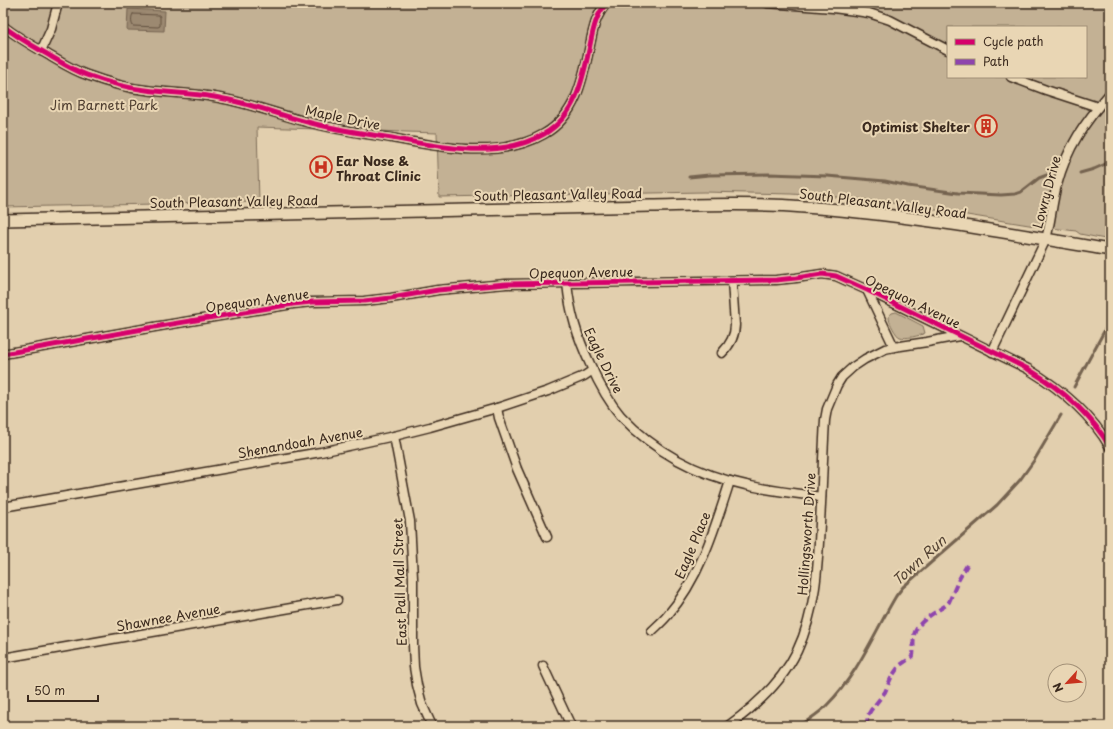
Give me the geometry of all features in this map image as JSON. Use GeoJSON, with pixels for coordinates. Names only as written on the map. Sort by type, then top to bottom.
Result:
{"type":"FeatureCollection","features":[{"type":"Feature","properties":{"kind":"main road","name":"South Pleasant Valley Road"},"geometry":{"type":"LineString","coordinates":[[3,220],[750,204],[855,212],[950,224],[1110,250]]}},
{"type":"Feature","properties":{"kind":"street"},"geometry":{"type":"LineString","coordinates":[[41,51],[51,29],[58,3]]}},
{"type":"Feature","properties":{"kind":"street","name":"Maple Drive"},"geometry":{"type":"LineString","coordinates":[[3,26],[68,67],[84,74],[126,87],[214,97],[312,123],[433,146],[486,149],[529,142],[545,134],[563,119],[570,110],[578,93],[599,13],[608,3]]}},
{"type":"Feature","properties":{"kind":"street"},"geometry":{"type":"LineString","coordinates":[[767,3],[833,8],[869,13],[890,20],[947,49]]}},
{"type":"Feature","properties":{"kind":"street"},"geometry":{"type":"LineString","coordinates":[[1014,78],[1098,107]]}},
{"type":"Feature","properties":{"kind":"street","name":"Lowry Drive"},"geometry":{"type":"LineString","coordinates":[[1046,239],[1062,168],[1074,142],[1098,107],[1110,93]]}},
{"type":"Feature","properties":{"kind":"street"},"geometry":{"type":"LineString","coordinates":[[992,352],[1046,239]]}},
{"type":"Feature","properties":{"kind":"street","name":"Opequon Avenue"},"geometry":{"type":"LineString","coordinates":[[3,354],[160,326],[312,302],[364,301],[438,290],[499,284],[776,280],[822,274],[836,276],[867,290],[1028,369],[1047,380],[1079,408],[1097,428],[1110,448]]}},
{"type":"Feature","properties":{"kind":"street"},"geometry":{"type":"LineString","coordinates":[[722,353],[729,346],[735,332],[736,325],[732,281]]}},
{"type":"Feature","properties":{"kind":"street","name":"Eagle Drive"},"geometry":{"type":"LineString","coordinates":[[567,283],[575,328],[593,370],[604,390],[621,415],[634,428],[671,457],[709,474],[730,481],[781,492],[821,497]]}},
{"type":"Feature","properties":{"kind":"street"},"geometry":{"type":"LineString","coordinates":[[867,290],[894,346]]}},
{"type":"Feature","properties":{"kind":"street","name":"Hollingsworth Drive"},"geometry":{"type":"LineString","coordinates":[[728,726],[745,714],[762,698],[786,670],[797,652],[809,620],[814,599],[818,569],[825,420],[829,404],[837,385],[842,377],[852,367],[885,349],[894,346],[959,336]]}},
{"type":"Feature","properties":{"kind":"street","name":"Shenandoah Avenue"},"geometry":{"type":"LineString","coordinates":[[3,507],[321,452],[394,436],[497,408],[548,391],[584,376],[593,370]]}},
{"type":"Feature","properties":{"kind":"street"},"geometry":{"type":"LineString","coordinates":[[497,408],[499,418],[517,469],[547,537]]}},
{"type":"Feature","properties":{"kind":"street","name":"East Pall Mall Street"},"geometry":{"type":"LineString","coordinates":[[394,436],[410,521],[413,578],[414,667],[417,685],[432,726]]}},
{"type":"Feature","properties":{"kind":"street","name":"Eagle Place"},"geometry":{"type":"LineString","coordinates":[[652,631],[667,616],[681,598],[693,578],[705,552],[730,481]]}},
{"type":"Feature","properties":{"kind":"street","name":"Shawnee Avenue"},"geometry":{"type":"LineString","coordinates":[[3,658],[337,600]]}},
{"type":"Feature","properties":{"kind":"street"},"geometry":{"type":"LineString","coordinates":[[543,666],[571,726]]}},
{"type":"Feature","properties":{"kind":"green space","name":"Jim Barnett Park"},"geometry":{"type":"Polygon","coordinates":[[[3,3],[1110,3],[1110,240],[1080,234],[1076,231],[1035,226],[899,204],[852,198],[791,194],[704,192],[439,197],[437,133],[257,127],[259,202],[3,207],[3,3]]]}},
{"type":"Feature","properties":{"kind":"green space"},"geometry":{"type":"Polygon","coordinates":[[[896,312],[923,326],[925,333],[902,338],[898,336],[890,323],[889,318],[892,313],[896,312]]]}},
{"type":"Feature","properties":{"kind":"water"},"geometry":{"type":"Polygon","coordinates":[[[128,9],[165,11],[164,31],[127,30],[128,9]]]}},
{"type":"Feature","properties":{"kind":"waterway"},"geometry":{"type":"LineString","coordinates":[[1080,173],[1110,162]]}},
{"type":"Feature","properties":{"kind":"waterway"},"geometry":{"type":"LineString","coordinates":[[689,177],[709,175],[769,174],[827,176],[885,181],[908,186],[958,193],[1001,195],[1021,192],[1039,178],[1047,175]]}},
{"type":"Feature","properties":{"kind":"waterway","name":"Town Run"},"geometry":{"type":"LineString","coordinates":[[1074,387],[1108,324]]}},
{"type":"Feature","properties":{"kind":"waterway","name":"Town Run"},"geometry":{"type":"LineString","coordinates":[[800,726],[824,708],[848,680],[857,667],[896,596],[903,587],[997,505],[1020,480],[1035,459],[1061,415]]}},
{"type":"Feature","properties":{"kind":"marked path"},"geometry":{"type":"LineString","coordinates":[[869,726],[867,722],[868,715],[885,692],[891,678],[899,666],[913,656],[914,635],[916,630],[923,621],[949,602],[967,565]]}},
{"type":"Feature","properties":{"kind":"cycle path"},"geometry":{"type":"LineString","coordinates":[[3,26],[29,44],[71,68],[81,73],[116,84],[139,89],[226,99],[311,123],[352,132],[449,148],[489,149],[508,147],[526,142],[544,134],[564,117],[571,107],[581,83],[592,34],[600,12],[607,3]]}},
{"type":"Feature","properties":{"kind":"cycle path"},"geometry":{"type":"LineString","coordinates":[[3,354],[160,326],[312,302],[364,301],[438,290],[506,284],[776,280],[822,274],[836,276],[867,290],[1028,369],[1052,385],[1074,403],[1094,424],[1110,447]]}},
{"type":"Feature","properties":{"kind":"place","name":"Optimist Shelter"},"geometry":{"type":"Point","coordinates":[986,126]}},
{"type":"Feature","properties":{"kind":"place","name":"Ear Nose & Throat Clinic"},"geometry":{"type":"Point","coordinates":[321,167]}}]}
